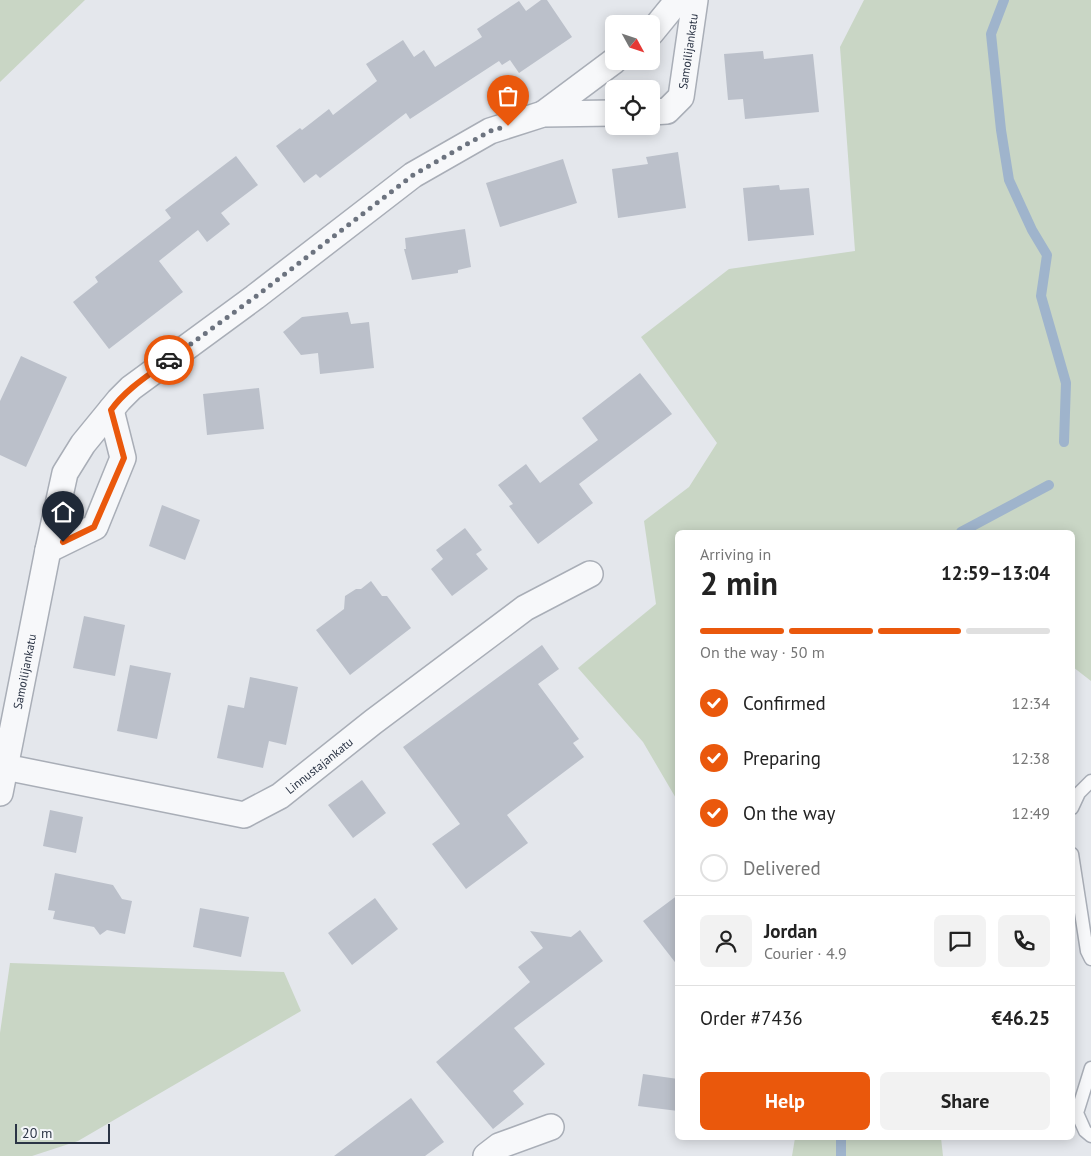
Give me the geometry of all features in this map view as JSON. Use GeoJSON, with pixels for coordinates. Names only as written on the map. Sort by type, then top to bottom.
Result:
{"type":"FeatureCollection","features":[{"type":"Feature","properties":{"kind":"street","name":"Samoilijankatu"},"geometry":{"type":"LineString","coordinates":[[660,22],[678,0]]}},
{"type":"Feature","properties":{"kind":"street","name":"Samoilijankatu"},"geometry":{"type":"LineString","coordinates":[[660,111],[667,111],[681,97],[695,0]]}},
{"type":"Feature","properties":{"kind":"street","name":"Samoilijankatu"},"geometry":{"type":"LineString","coordinates":[[543,114],[605,68]]}},
{"type":"Feature","properties":{"kind":"street","name":"Samoilijankatu"},"geometry":{"type":"LineString","coordinates":[[0,793],[3,767],[65,472],[83,444],[118,400],[131,388],[255,297],[413,175],[490,131],[543,114],[605,113]]}},
{"type":"Feature","properties":{"kind":"street"},"geometry":{"type":"LineString","coordinates":[[48,550],[94,527],[124,458],[111,410]]}},
{"type":"Feature","properties":{"kind":"street","name":"Linnustajankatu"},"geometry":{"type":"LineString","coordinates":[[3,767],[244,815],[280,796],[373,722],[525,608],[590,574]]}},
{"type":"Feature","properties":{"kind":"street"},"geometry":{"type":"LineString","coordinates":[[486,1156],[499,1146],[551,1127]]}},
{"type":"Feature","properties":{"kind":"lane"},"geometry":{"type":"LineString","coordinates":[[1075,802],[1079,794],[1091,781]]}},
{"type":"Feature","properties":{"kind":"lane"},"geometry":{"type":"LineString","coordinates":[[1075,873],[1087,951],[1091,959]]}},
{"type":"Feature","properties":{"kind":"lane"},"geometry":{"type":"LineString","coordinates":[[1091,1068],[1083,1088],[1077,1113],[1084,1131],[1091,1136]]}},
{"type":"Feature","properties":{"kind":"green space"},"geometry":{"type":"Polygon","coordinates":[[[0,0],[85,0],[0,82],[0,0]]]}},
{"type":"Feature","properties":{"kind":"green space"},"geometry":{"type":"Polygon","coordinates":[[[864,0],[1091,0],[1091,681],[1075,669],[1075,530],[675,530],[675,797],[643,742],[578,668],[656,604],[644,521],[689,487],[717,443],[641,337],[729,269],[855,251],[840,47],[864,0]]]}},
{"type":"Feature","properties":{"kind":"green space"},"geometry":{"type":"Polygon","coordinates":[[[10,963],[284,972],[301,1011],[78,1141],[32,1156],[0,1156],[0,1033],[10,963]]]}},
{"type":"Feature","properties":{"kind":"green space"},"geometry":{"type":"Polygon","coordinates":[[[795,1140],[941,1140],[943,1156],[792,1156],[795,1140]]]}},
{"type":"Feature","properties":{"kind":"building"},"geometry":{"type":"Polygon","coordinates":[[[541,0],[547,0],[572,37],[519,73],[510,60],[502,65],[499,61],[410,119],[406,113],[320,178],[316,174],[304,183],[276,146],[300,128],[302,130],[329,109],[333,115],[377,81],[366,64],[403,40],[414,57],[424,50],[435,67],[482,37],[477,29],[519,1],[526,11],[541,0]]]}},
{"type":"Feature","properties":{"kind":"building"},"geometry":{"type":"Polygon","coordinates":[[[763,51],[764,59],[813,54],[819,112],[745,119],[743,99],[728,100],[724,54],[763,51]]]}},
{"type":"Feature","properties":{"kind":"building"},"geometry":{"type":"Polygon","coordinates":[[[678,152],[686,208],[618,218],[612,169],[648,164],[646,157],[678,152]]]}},
{"type":"Feature","properties":{"kind":"building"},"geometry":{"type":"Polygon","coordinates":[[[236,156],[258,185],[221,213],[230,224],[207,242],[198,230],[159,261],[183,292],[109,349],[73,302],[98,282],[95,277],[171,218],[165,210],[236,156]]]}},
{"type":"Feature","properties":{"kind":"building"},"geometry":{"type":"Polygon","coordinates":[[[563,159],[577,203],[500,227],[486,183],[563,159]]]}},
{"type":"Feature","properties":{"kind":"building"},"geometry":{"type":"Polygon","coordinates":[[[779,185],[780,190],[809,188],[814,235],[748,241],[743,188],[779,185]]]}},
{"type":"Feature","properties":{"kind":"building"},"geometry":{"type":"Polygon","coordinates":[[[465,229],[471,267],[458,270],[458,273],[412,280],[404,249],[406,249],[405,238],[465,229]]]}},
{"type":"Feature","properties":{"kind":"building"},"geometry":{"type":"Polygon","coordinates":[[[348,312],[351,324],[369,322],[374,368],[320,374],[318,353],[301,355],[283,332],[302,317],[348,312]]]}},
{"type":"Feature","properties":{"kind":"building"},"geometry":{"type":"Polygon","coordinates":[[[21,356],[67,377],[26,467],[0,455],[0,401],[21,356]]]}},
{"type":"Feature","properties":{"kind":"building"},"geometry":{"type":"Polygon","coordinates":[[[640,373],[672,414],[579,484],[593,503],[538,544],[509,506],[513,504],[498,485],[526,464],[540,483],[598,440],[582,418],[640,373]]]}},
{"type":"Feature","properties":{"kind":"building"},"geometry":{"type":"Polygon","coordinates":[[[259,388],[264,429],[207,435],[203,394],[259,388]]]}},
{"type":"Feature","properties":{"kind":"building"},"geometry":{"type":"Polygon","coordinates":[[[162,505],[200,520],[185,560],[149,546],[162,505]]]}},
{"type":"Feature","properties":{"kind":"building"},"geometry":{"type":"Polygon","coordinates":[[[465,528],[482,550],[476,554],[488,569],[452,596],[431,569],[443,559],[436,550],[465,528]]]}},
{"type":"Feature","properties":{"kind":"building"},"geometry":{"type":"Polygon","coordinates":[[[371,581],[382,596],[387,596],[411,628],[350,675],[316,630],[344,609],[345,596],[356,589],[361,589],[371,581]]]}},
{"type":"Feature","properties":{"kind":"building"},"geometry":{"type":"Polygon","coordinates":[[[84,616],[125,625],[115,676],[73,668],[84,616]]]}},
{"type":"Feature","properties":{"kind":"building"},"geometry":{"type":"Polygon","coordinates":[[[542,645],[559,669],[538,684],[579,739],[573,743],[584,757],[507,815],[528,843],[466,889],[432,844],[460,824],[403,747],[542,645]]]}},
{"type":"Feature","properties":{"kind":"building"},"geometry":{"type":"Polygon","coordinates":[[[130,665],[171,673],[157,739],[117,731],[130,665]]]}},
{"type":"Feature","properties":{"kind":"building"},"geometry":{"type":"Polygon","coordinates":[[[250,677],[298,687],[286,745],[269,741],[263,768],[217,758],[228,705],[244,708],[250,677]]]}},
{"type":"Feature","properties":{"kind":"building"},"geometry":{"type":"Polygon","coordinates":[[[362,780],[386,813],[353,838],[328,805],[362,780]]]}},
{"type":"Feature","properties":{"kind":"building"},"geometry":{"type":"Polygon","coordinates":[[[50,810],[83,817],[76,853],[43,846],[50,810]]]}},
{"type":"Feature","properties":{"kind":"building"},"geometry":{"type":"Polygon","coordinates":[[[55,873],[113,885],[122,899],[132,901],[125,934],[107,930],[100,935],[94,927],[53,919],[55,911],[48,910],[55,873]]]}},
{"type":"Feature","properties":{"kind":"building"},"geometry":{"type":"Polygon","coordinates":[[[675,897],[675,962],[643,921],[675,897]]]}},
{"type":"Feature","properties":{"kind":"building"},"geometry":{"type":"Polygon","coordinates":[[[375,898],[398,929],[352,965],[328,933],[375,898]]]}},
{"type":"Feature","properties":{"kind":"building"},"geometry":{"type":"Polygon","coordinates":[[[200,908],[249,917],[241,957],[193,947],[200,908]]]}},
{"type":"Feature","properties":{"kind":"building"},"geometry":{"type":"Polygon","coordinates":[[[580,930],[603,961],[514,1028],[545,1064],[513,1091],[524,1104],[493,1129],[436,1062],[530,982],[518,967],[543,948],[530,931],[571,937],[580,930]]]}},
{"type":"Feature","properties":{"kind":"building"},"geometry":{"type":"Polygon","coordinates":[[[643,1074],[675,1079],[675,1111],[638,1106],[643,1074]]]}},
{"type":"Feature","properties":{"kind":"building"},"geometry":{"type":"Polygon","coordinates":[[[411,1098],[444,1142],[425,1156],[334,1156],[411,1098]]]}},
{"type":"Feature","properties":{"kind":"waterway"},"geometry":{"type":"LineString","coordinates":[[1004,0],[991,34],[1001,130],[1009,180],[1032,230],[1047,255],[1041,296],[1066,383],[1064,442]]}},
{"type":"Feature","properties":{"kind":"waterway"},"geometry":{"type":"LineString","coordinates":[[965,530],[1049,485]]}},
{"type":"Feature","properties":{"kind":"waterway"},"geometry":{"type":"LineString","coordinates":[[841,1140],[841,1156]]}},
{"type":"Feature","properties":{"kind":"way so far"},"geometry":{"type":"LineString","coordinates":[[169,360],[255,297],[413,175],[490,131],[508,126]]}},
{"type":"Feature","properties":{"kind":"route"},"geometry":{"type":"LineString","coordinates":[[63,542],[94,527],[124,458],[111,410],[118,400],[131,388],[169,360]]}}]}
